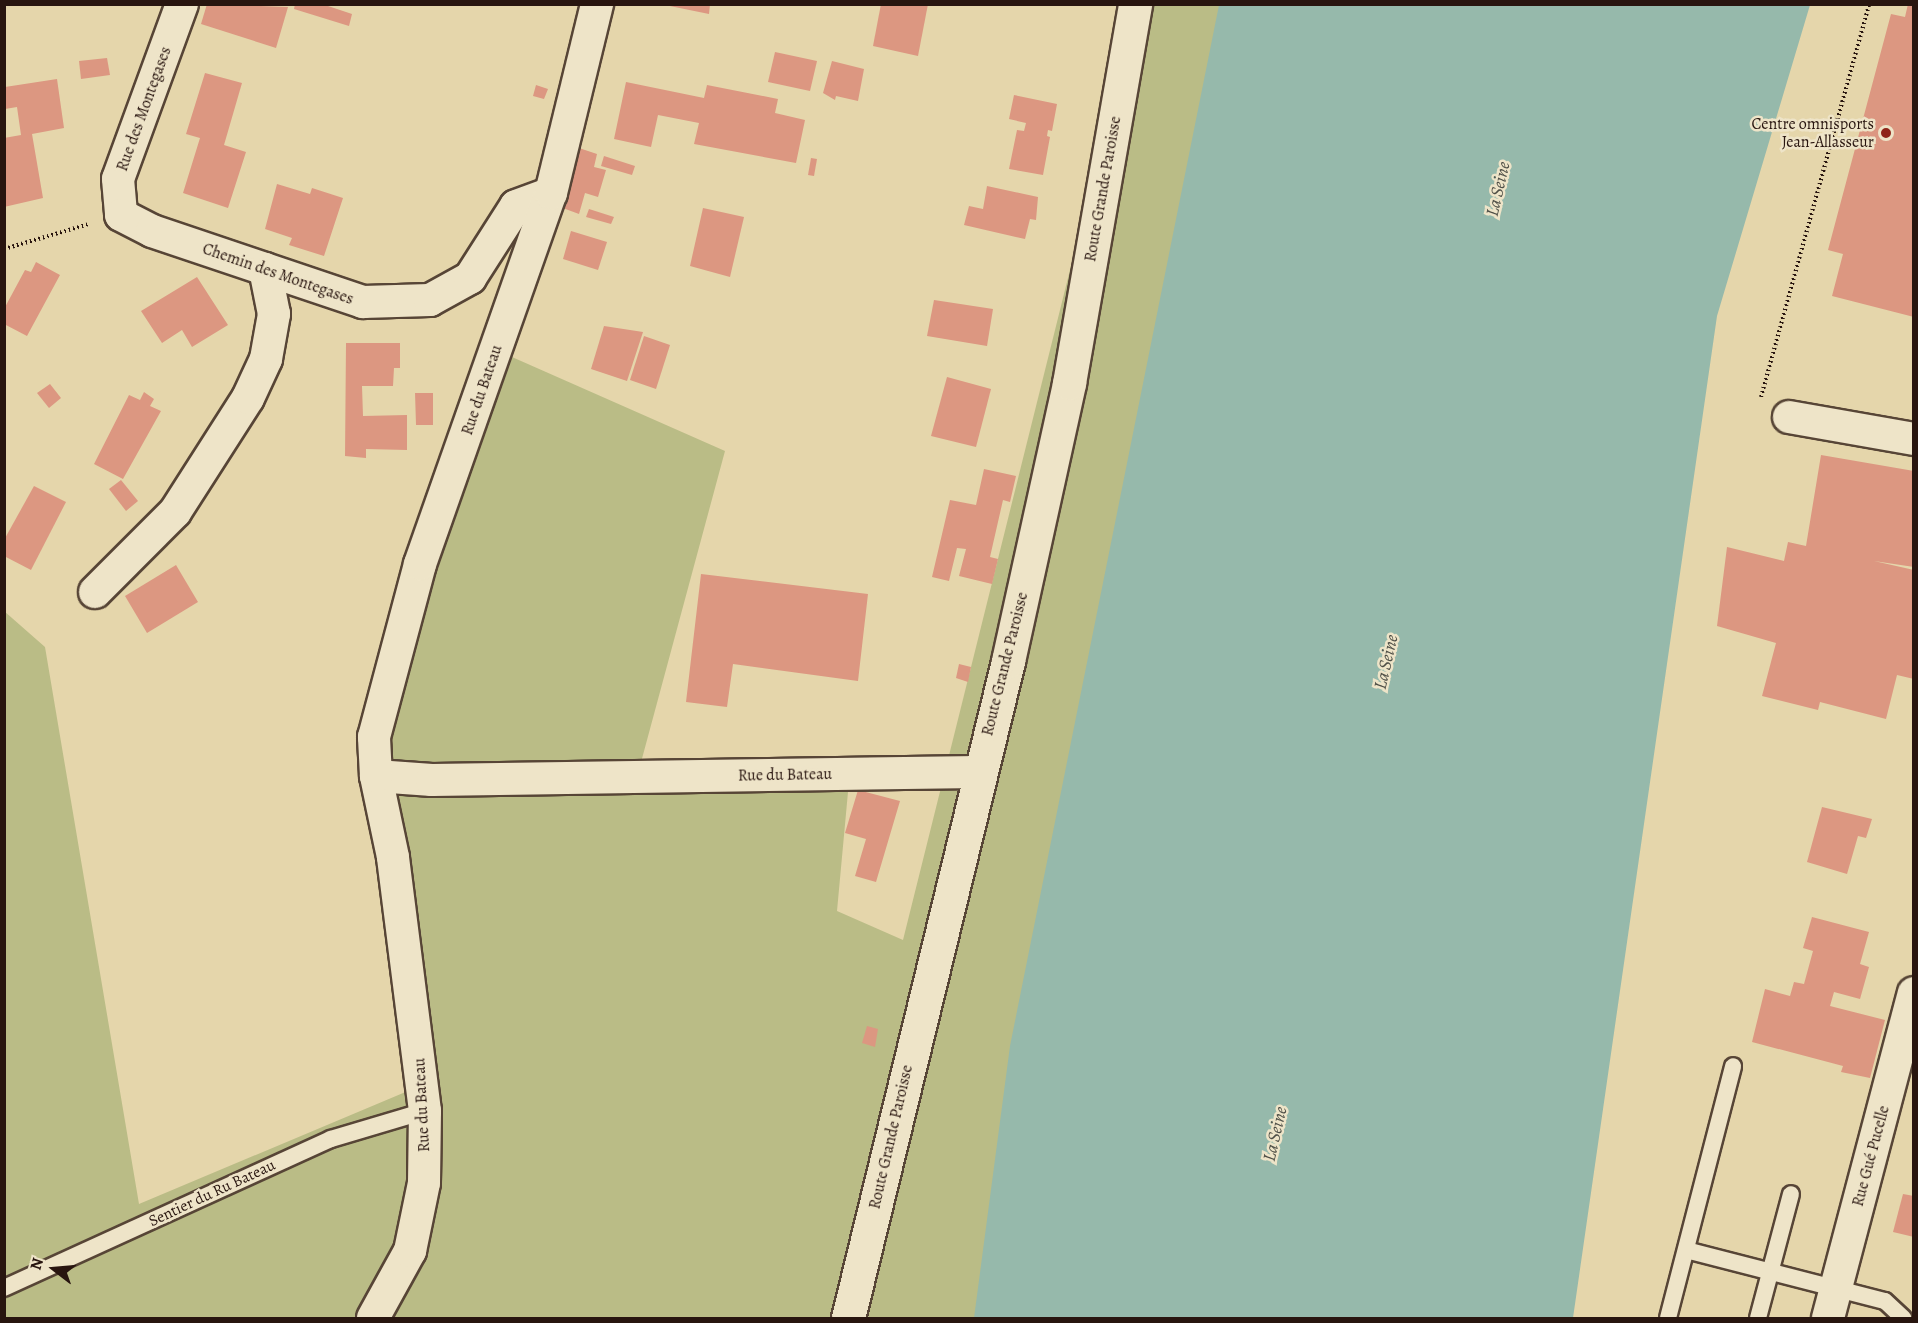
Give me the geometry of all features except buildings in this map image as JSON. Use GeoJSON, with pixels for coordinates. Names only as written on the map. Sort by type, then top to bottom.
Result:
{"type":"FeatureCollection","features":[{"type":"Feature","properties":{"kind":"main road","name":"Route Grande Paroisse"},"geometry":{"type":"LineString","coordinates":[[848,1318],[978,772],[1008,661],[1069,382],[1135,4]]}},
{"type":"Feature","properties":{"kind":"street","name":"Rue des Montegases"},"geometry":{"type":"LineString","coordinates":[[121,215],[118,179],[182,4]]}},
{"type":"Feature","properties":{"kind":"street","name":"Rue du Bateau"},"geometry":{"type":"LineString","coordinates":[[374,1318],[410,1251],[424,1183],[425,1111],[393,857],[376,776],[374,737],[420,564],[551,194],[597,4]]}},
{"type":"Feature","properties":{"kind":"street","name":"Chemin des Montegases"},"geometry":{"type":"LineString","coordinates":[[121,215],[152,231],[363,302],[430,300],[470,278],[516,206],[551,194]]}},
{"type":"Feature","properties":{"kind":"street"},"geometry":{"type":"LineString","coordinates":[[95,592],[175,512],[248,398],[266,359],[274,314],[265,269]]}},
{"type":"Feature","properties":{"kind":"street"},"geometry":{"type":"LineString","coordinates":[[1789,417],[1914,439]]}},
{"type":"Feature","properties":{"kind":"street","name":"Rue du Bateau"},"geometry":{"type":"LineString","coordinates":[[376,776],[432,780],[978,772]]}},
{"type":"Feature","properties":{"kind":"street","name":"Rue Gué Pucelle"},"geometry":{"type":"LineString","coordinates":[[1828,1318],[1914,993]]}},
{"type":"Feature","properties":{"kind":"lane"},"geometry":{"type":"LineString","coordinates":[[1668,1318],[1733,1066]]}},
{"type":"Feature","properties":{"kind":"lane","name":"Sentier du Ru Bateau"},"geometry":{"type":"LineString","coordinates":[[4,1288],[331,1138],[425,1111]]}},
{"type":"Feature","properties":{"kind":"lane"},"geometry":{"type":"LineString","coordinates":[[1758,1318],[1791,1194]]}},
{"type":"Feature","properties":{"kind":"lane"},"geometry":{"type":"LineString","coordinates":[[1686,1250],[1885,1301],[1903,1318]]}},
{"type":"Feature","properties":{"kind":"path"},"geometry":{"type":"LineString","coordinates":[[1789,417],[1757,410],[1869,4]]}},
{"type":"Feature","properties":{"kind":"path"},"geometry":{"type":"LineString","coordinates":[[4,249],[121,215]]}},
{"type":"Feature","properties":{"kind":"green space"},"geometry":{"type":"Polygon","coordinates":[[[1136,5],[1236,5],[990,1318],[5,1318],[4,611],[45,647],[139,1204],[415,1088],[369,776],[494,349],[725,451],[640,766],[848,792],[837,911],[903,940],[1136,5]]]}},
{"type":"Feature","properties":{"kind":"water","name":"La Seine"},"geometry":{"type":"Polygon","coordinates":[[[1219,5],[1810,5],[1717,316],[1573,1318],[974,1318],[1010,1046],[1219,5]]]}},
{"type":"Feature","properties":{"kind":"place","name":"Centre omnisports Jean-Allasseur"},"geometry":{"type":"Point","coordinates":[1886,133]}}]}
